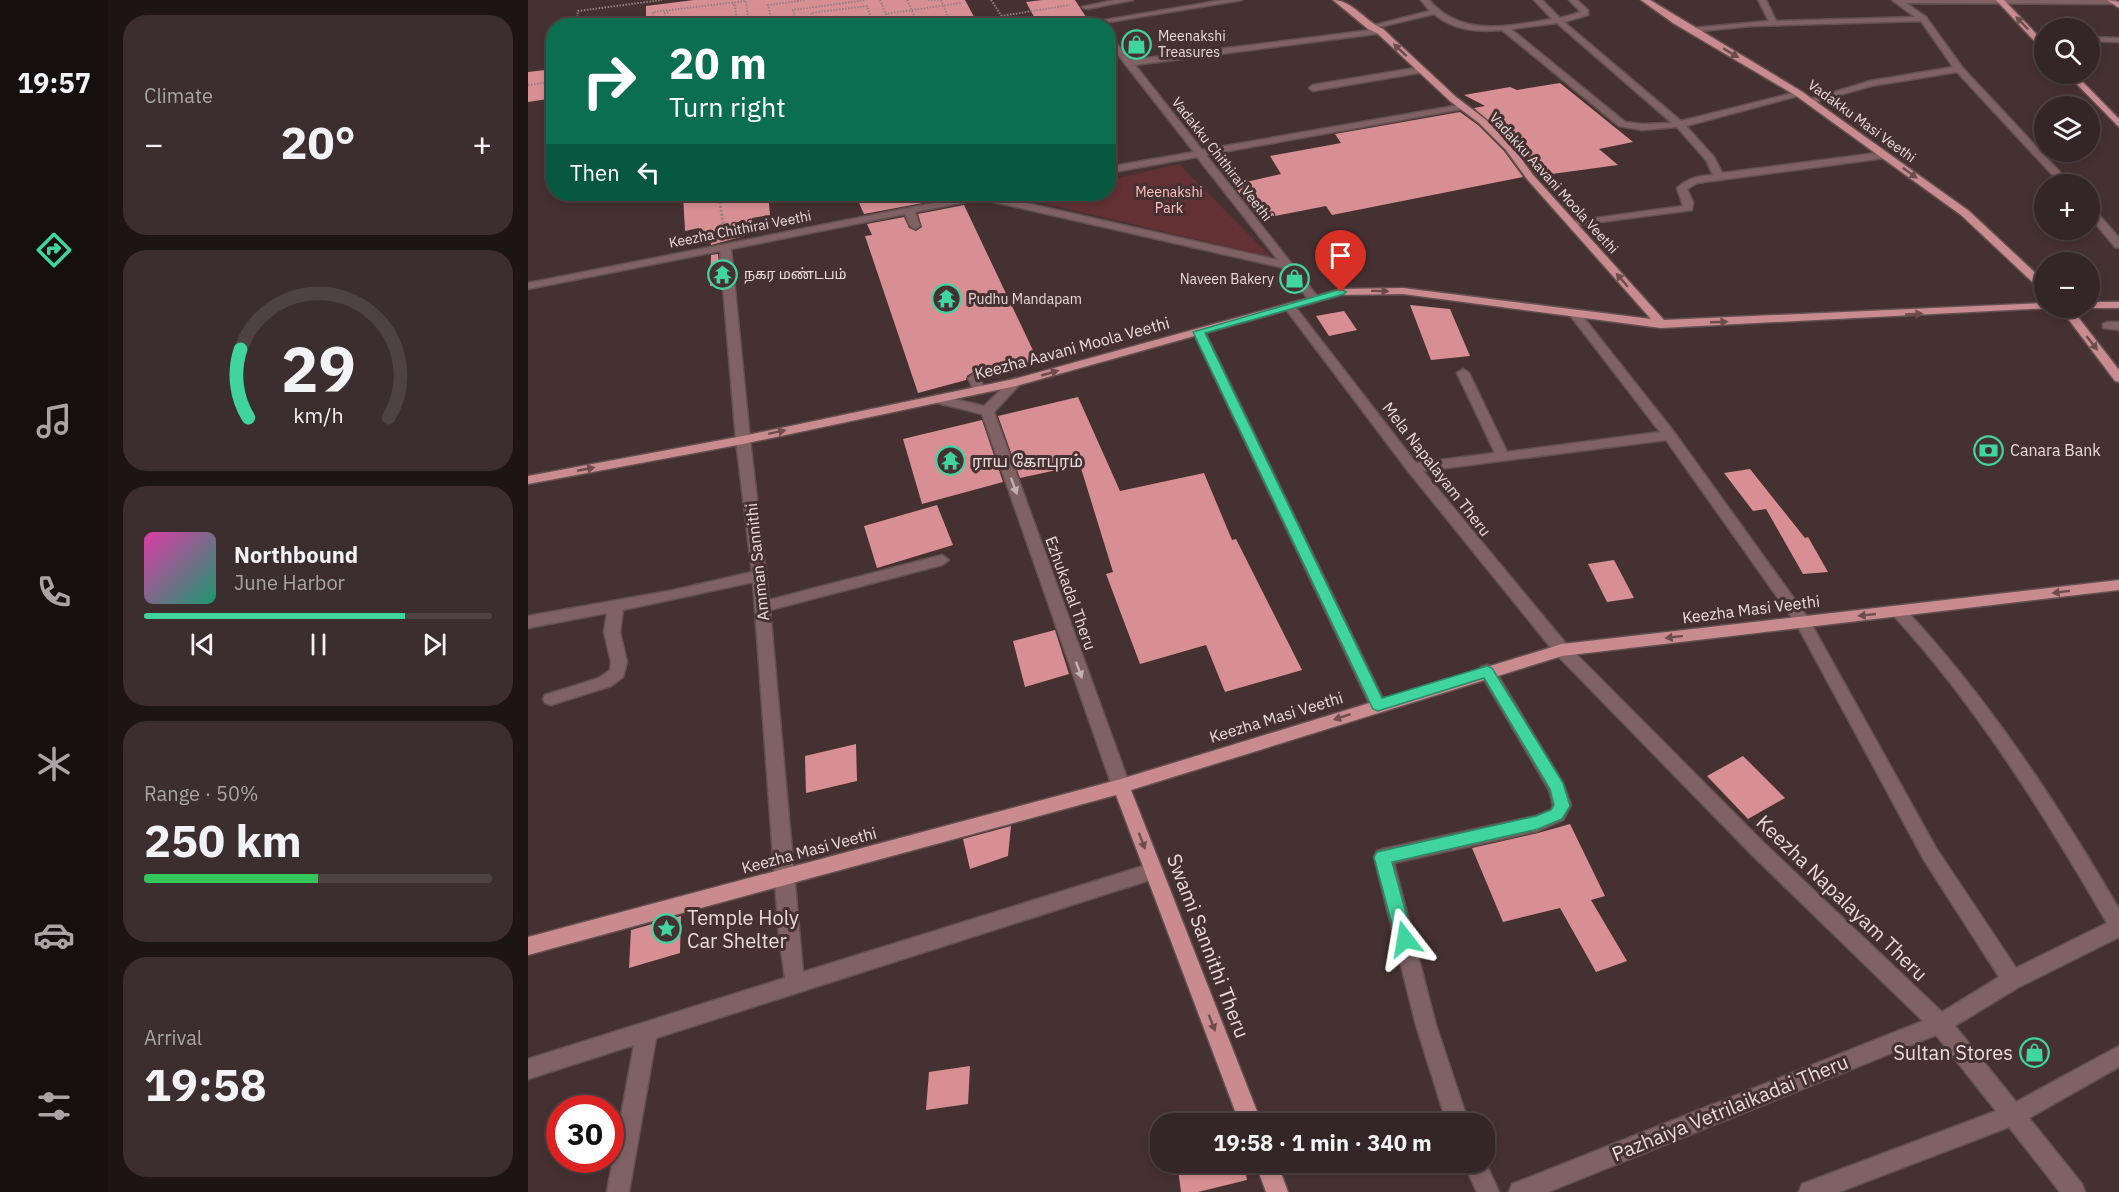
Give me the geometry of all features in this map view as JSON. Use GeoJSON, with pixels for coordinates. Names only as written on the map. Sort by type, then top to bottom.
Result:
{"type":"FeatureCollection","features":[{"type":"Feature","properties":{"kind":"main road","name":"Vadakku Aavani Moola Veethi"},"geometry":{"type":"LineString","coordinates":[[1337,0],[1375,29],[1482,121],[1509,148],[1530,177],[1661,324]]}},
{"type":"Feature","properties":{"kind":"main road","name":"Vadakku Masi Veethi"},"geometry":{"type":"LineString","coordinates":[[1645,0],[1811,102],[1965,213],[2034,278]]}},
{"type":"Feature","properties":{"kind":"main road"},"geometry":{"type":"LineString","coordinates":[[2000,0],[2034,32]]}},
{"type":"Feature","properties":{"kind":"main road"},"geometry":{"type":"LineString","coordinates":[[2081,84],[2119,124]]}},
{"type":"Feature","properties":{"kind":"main road","name":"Keezha Aavani Moola Veethi"},"geometry":{"type":"LineString","coordinates":[[528,480],[743,440],[937,399],[977,384],[1016,382],[1341,292],[1403,291],[1576,315],[1661,324],[2034,306]]}},
{"type":"Feature","properties":{"kind":"main road"},"geometry":{"type":"LineString","coordinates":[[2100,305],[2119,305]]}},
{"type":"Feature","properties":{"kind":"main road"},"geometry":{"type":"LineString","coordinates":[[2073,318],[2119,378]]}},
{"type":"Feature","properties":{"kind":"main road","name":"Keezha Masi Veethi"},"geometry":{"type":"LineString","coordinates":[[528,946],[1121,786],[1562,650],[2119,585]]}},
{"type":"Feature","properties":{"kind":"main road","name":"Swami Sannithi Theru"},"geometry":{"type":"LineString","coordinates":[[1121,786],[1247,1113]]}},
{"type":"Feature","properties":{"kind":"main road"},"geometry":{"type":"LineString","coordinates":[[1270,1173],[1277,1192]]}},
{"type":"Feature","properties":{"kind":"street"},"geometry":{"type":"LineString","coordinates":[[1083,4],[1130,0]]}},
{"type":"Feature","properties":{"kind":"street"},"geometry":{"type":"LineString","coordinates":[[1116,21],[1238,0]]}},
{"type":"Feature","properties":{"kind":"street"},"geometry":{"type":"LineString","coordinates":[[1425,0],[1434,12],[1466,28],[1504,27],[1585,14],[1573,0]]}},
{"type":"Feature","properties":{"kind":"street"},"geometry":{"type":"LineString","coordinates":[[1538,0],[1557,20],[1680,125],[1710,157],[1718,175]]}},
{"type":"Feature","properties":{"kind":"street"},"geometry":{"type":"LineString","coordinates":[[1761,0],[1774,24]]}},
{"type":"Feature","properties":{"kind":"street"},"geometry":{"type":"LineString","coordinates":[[1897,1],[2000,0],[2115,3]]}},
{"type":"Feature","properties":{"kind":"street"},"geometry":{"type":"LineString","coordinates":[[1897,1],[1923,19],[1959,69],[2057,174]]}},
{"type":"Feature","properties":{"kind":"street"},"geometry":{"type":"LineString","coordinates":[[1083,4],[1094,18]]}},
{"type":"Feature","properties":{"kind":"street"},"geometry":{"type":"LineString","coordinates":[[1130,63],[1375,29],[1434,12]]}},
{"type":"Feature","properties":{"kind":"street"},"geometry":{"type":"LineString","coordinates":[[1692,30],[1774,24],[1923,19]]}},
{"type":"Feature","properties":{"kind":"street"},"geometry":{"type":"LineString","coordinates":[[1504,27],[1622,124],[1648,129],[1680,125],[1798,93]]}},
{"type":"Feature","properties":{"kind":"street"},"geometry":{"type":"LineString","coordinates":[[2100,39],[2119,40]]}},
{"type":"Feature","properties":{"kind":"street","name":"Vadakku Chithirai Veethi"},"geometry":{"type":"LineString","coordinates":[[1116,46],[1314,298]]}},
{"type":"Feature","properties":{"kind":"street"},"geometry":{"type":"LineString","coordinates":[[1811,102],[1870,84],[1959,69]]}},
{"type":"Feature","properties":{"kind":"street"},"geometry":{"type":"LineString","coordinates":[[1313,88],[1421,70]]}},
{"type":"Feature","properties":{"kind":"street"},"geometry":{"type":"LineString","coordinates":[[1116,168],[1462,106]]}},
{"type":"Feature","properties":{"kind":"street"},"geometry":{"type":"LineString","coordinates":[[1574,224],[1688,208],[1683,185],[1694,180],[1718,175],[1885,155]]}},
{"type":"Feature","properties":{"kind":"street","name":"Keezha Chithirai Veethi"},"geometry":{"type":"LineString","coordinates":[[528,286],[956,201]]}},
{"type":"Feature","properties":{"kind":"street"},"geometry":{"type":"LineString","coordinates":[[1012,201],[1288,266]]}},
{"type":"Feature","properties":{"kind":"street"},"geometry":{"type":"LineString","coordinates":[[909,210],[915,226]]}},
{"type":"Feature","properties":{"kind":"street"},"geometry":{"type":"LineString","coordinates":[[2100,223],[2119,245]]}},
{"type":"Feature","properties":{"kind":"street","name":"Amman Sannithi"},"geometry":{"type":"LineString","coordinates":[[725,247],[743,440],[760,575],[784,877],[795,983]]}},
{"type":"Feature","properties":{"kind":"street","name":"Mela Napalayam Theru"},"geometry":{"type":"LineString","coordinates":[[1289,306],[1413,468],[1562,650]]}},
{"type":"Feature","properties":{"kind":"street"},"geometry":{"type":"LineString","coordinates":[[1576,315],[1669,435],[1803,622],[1930,854],[2012,980]]}},
{"type":"Feature","properties":{"kind":"street"},"geometry":{"type":"LineString","coordinates":[[1198,332],[1378,705]]}},
{"type":"Feature","properties":{"kind":"street"},"geometry":{"type":"LineString","coordinates":[[1463,373],[1503,457]]}},
{"type":"Feature","properties":{"kind":"street"},"geometry":{"type":"LineString","coordinates":[[937,399],[987,411],[1016,382]]}},
{"type":"Feature","properties":{"kind":"street","name":"Ezhukadal Theru"},"geometry":{"type":"LineString","coordinates":[[987,411],[1121,786]]}},
{"type":"Feature","properties":{"kind":"street"},"geometry":{"type":"LineString","coordinates":[[1413,468],[1669,435]]}},
{"type":"Feature","properties":{"kind":"street"},"geometry":{"type":"LineString","coordinates":[[762,607],[942,560]]}},
{"type":"Feature","properties":{"kind":"street"},"geometry":{"type":"LineString","coordinates":[[528,622],[760,575]]}},
{"type":"Feature","properties":{"kind":"street"},"geometry":{"type":"LineString","coordinates":[[551,699],[605,682],[617,673],[619,662],[612,632],[616,606]]}},
{"type":"Feature","properties":{"kind":"street"},"geometry":{"type":"LineString","coordinates":[[1899,612],[1931,645],[1968,691],[2084,866],[2119,926]]}},
{"type":"Feature","properties":{"kind":"street","name":"Keezha Napalayam Theru"},"geometry":{"type":"LineString","coordinates":[[1562,650],[1758,849],[1940,1024],[2074,1192]]}},
{"type":"Feature","properties":{"kind":"street"},"geometry":{"type":"LineString","coordinates":[[1454,1113],[1444,1088],[1418,998],[1383,857],[1538,823],[1557,815],[1562,806],[1557,788],[1487,672]]}},
{"type":"Feature","properties":{"kind":"street"},"geometry":{"type":"LineString","coordinates":[[528,1069],[1154,871]]}},
{"type":"Feature","properties":{"kind":"street","name":"Pazhaiya Vetrilaikadai Theru"},"geometry":{"type":"LineString","coordinates":[[1520,1192],[1940,1024],[2012,980],[2119,926]]}},
{"type":"Feature","properties":{"kind":"street"},"geometry":{"type":"LineString","coordinates":[[618,1192],[647,1031]]}},
{"type":"Feature","properties":{"kind":"street"},"geometry":{"type":"LineString","coordinates":[[1810,1192],[2013,1115],[2119,1056]]}},
{"type":"Feature","properties":{"kind":"street"},"geometry":{"type":"LineString","coordinates":[[1479,1173],[1488,1192]]}},
{"type":"Feature","properties":{"kind":"path"},"geometry":{"type":"LineString","coordinates":[[577,18],[578,11],[662,0]]}},
{"type":"Feature","properties":{"kind":"path"},"geometry":{"type":"LineString","coordinates":[[771,18],[768,5],[806,0]]}},
{"type":"Feature","properties":{"kind":"path"},"geometry":{"type":"LineString","coordinates":[[795,18],[793,10],[866,0]]}},
{"type":"Feature","properties":{"kind":"path"},"geometry":{"type":"LineString","coordinates":[[880,0],[887,18]]}},
{"type":"Feature","properties":{"kind":"path"},"geometry":{"type":"LineString","coordinates":[[907,0],[914,18]]}},
{"type":"Feature","properties":{"kind":"path"},"geometry":{"type":"LineString","coordinates":[[928,0],[940,0],[948,17]]}},
{"type":"Feature","properties":{"kind":"path"},"geometry":{"type":"LineString","coordinates":[[991,0],[1001,16],[1083,4]]}},
{"type":"Feature","properties":{"kind":"path"},"geometry":{"type":"LineString","coordinates":[[653,18],[653,12],[746,1],[748,18]]}},
{"type":"Feature","properties":{"kind":"path"},"geometry":{"type":"LineString","coordinates":[[885,14],[961,3]]}},
{"type":"Feature","properties":{"kind":"path"},"geometry":{"type":"LineString","coordinates":[[665,18],[665,13],[735,4],[736,18]]}},
{"type":"Feature","properties":{"kind":"path"},"geometry":{"type":"LineString","coordinates":[[813,18],[811,13],[867,6],[871,18]]}},
{"type":"Feature","properties":{"kind":"path"},"geometry":{"type":"LineString","coordinates":[[528,86],[546,83]]}},
{"type":"Feature","properties":{"kind":"path"},"geometry":{"type":"LineString","coordinates":[[720,201],[725,247]]}},
{"type":"Feature","properties":{"kind":"green space","name":"Meenakshi Park"},"geometry":{"type":"Polygon","coordinates":[[[1179,164],[1271,257],[1034,201],[1116,201],[1116,178],[1179,164]]]}},
{"type":"Feature","properties":{"kind":"building"},"geometry":{"type":"Polygon","coordinates":[[[694,0],[965,0],[975,18],[646,18],[646,6],[694,0]]]}},
{"type":"Feature","properties":{"kind":"building"},"geometry":{"type":"Polygon","coordinates":[[[1075,0],[1087,18],[1035,18],[1026,2],[1075,0]]]}},
{"type":"Feature","properties":{"kind":"building"},"geometry":{"type":"Polygon","coordinates":[[[546,70],[546,99],[528,102],[528,72],[546,70]]]}},
{"type":"Feature","properties":{"kind":"building"},"geometry":{"type":"Polygon","coordinates":[[[1560,83],[1633,142],[1599,149],[1618,165],[1537,176],[1514,144],[1474,108],[1485,106],[1464,95],[1510,87],[1517,90],[1560,83]]]}},
{"type":"Feature","properties":{"kind":"building"},"geometry":{"type":"Polygon","coordinates":[[[1460,112],[1478,125],[1504,151],[1523,177],[1332,215],[1326,206],[1260,219],[1233,185],[1281,174],[1270,156],[1341,143],[1335,134],[1460,112]]]}},
{"type":"Feature","properties":{"kind":"building"},"geometry":{"type":"Polygon","coordinates":[[[683,201],[769,201],[770,215],[752,218],[755,233],[711,245],[711,242],[701,243],[699,228],[685,231],[683,201]]]}},
{"type":"Feature","properties":{"kind":"building"},"geometry":{"type":"Polygon","coordinates":[[[858,201],[933,201],[864,214],[858,201]]]}},
{"type":"Feature","properties":{"kind":"building","name":"Pudhu Mandapam"},"geometry":{"type":"Polygon","coordinates":[[[964,205],[1038,361],[981,376],[973,372],[967,376],[966,380],[918,393],[865,236],[872,235],[867,224],[904,217],[909,228],[916,231],[922,227],[918,214],[964,205]]]}},
{"type":"Feature","properties":{"kind":"building"},"geometry":{"type":"Polygon","coordinates":[[[718,254],[721,285],[710,286],[711,255],[718,254]]]}},
{"type":"Feature","properties":{"kind":"building"},"geometry":{"type":"Polygon","coordinates":[[[1410,305],[1450,309],[1470,356],[1431,360],[1410,305]]]}},
{"type":"Feature","properties":{"kind":"building"},"geometry":{"type":"Polygon","coordinates":[[[1344,311],[1357,330],[1329,336],[1316,316],[1344,311]]]}},
{"type":"Feature","properties":{"kind":"building"},"geometry":{"type":"Polygon","coordinates":[[[1078,397],[1120,491],[1204,473],[1232,540],[1236,539],[1302,670],[1225,692],[1206,645],[1140,664],[1106,574],[1113,572],[1080,465],[1020,478],[998,416],[1078,397]]]}},
{"type":"Feature","properties":{"kind":"building","name":"ராய கோபுரம்"},"geometry":{"type":"Polygon","coordinates":[[[982,420],[1003,482],[922,504],[903,439],[982,420]]]}},
{"type":"Feature","properties":{"kind":"building"},"geometry":{"type":"Polygon","coordinates":[[[1750,469],[1805,538],[1808,537],[1828,572],[1803,574],[1766,509],[1753,511],[1724,473],[1750,469]]]}},
{"type":"Feature","properties":{"kind":"building"},"geometry":{"type":"Polygon","coordinates":[[[937,505],[953,545],[877,568],[864,526],[937,505]]]}},
{"type":"Feature","properties":{"kind":"building"},"geometry":{"type":"Polygon","coordinates":[[[1614,560],[1634,598],[1607,602],[1588,564],[1614,560]]]}},
{"type":"Feature","properties":{"kind":"building"},"geometry":{"type":"Polygon","coordinates":[[[1055,630],[1069,674],[1025,687],[1013,641],[1055,630]]]}},
{"type":"Feature","properties":{"kind":"building"},"geometry":{"type":"Polygon","coordinates":[[[856,744],[857,781],[806,793],[805,756],[856,744]]]}},
{"type":"Feature","properties":{"kind":"building"},"geometry":{"type":"Polygon","coordinates":[[[1743,756],[1785,798],[1748,819],[1707,776],[1743,756]]]}},
{"type":"Feature","properties":{"kind":"building"},"geometry":{"type":"Polygon","coordinates":[[[1570,824],[1605,896],[1591,900],[1627,961],[1596,972],[1560,908],[1503,922],[1472,848],[1570,824]]]}},
{"type":"Feature","properties":{"kind":"building"},"geometry":{"type":"Polygon","coordinates":[[[1011,826],[1008,856],[970,869],[963,839],[1011,826]]]}},
{"type":"Feature","properties":{"kind":"building"},"geometry":{"type":"Polygon","coordinates":[[[681,916],[680,953],[629,968],[631,930],[681,916]]]}},
{"type":"Feature","properties":{"kind":"building"},"geometry":{"type":"Polygon","coordinates":[[[970,1066],[968,1104],[926,1110],[929,1072],[970,1066]]]}},
{"type":"Feature","properties":{"kind":"building"},"geometry":{"type":"Polygon","coordinates":[[[1178,1173],[1246,1173],[1247,1180],[1198,1192],[1181,1192],[1178,1173]]]}},
{"type":"Feature","properties":{"kind":"place","name":"Meenakshi Treasures"},"geometry":{"type":"Point","coordinates":[1137,44]}},
{"type":"Feature","properties":{"kind":"place","name":"நகர மண்டபம்"},"geometry":{"type":"Point","coordinates":[723,274]}},
{"type":"Feature","properties":{"kind":"place","name":"Naveen Bakery"},"geometry":{"type":"Point","coordinates":[1295,279]}},
{"type":"Feature","properties":{"kind":"place","name":"Pudhu Mandapam"},"geometry":{"type":"Point","coordinates":[947,299]}},
{"type":"Feature","properties":{"kind":"place","name":"Canara Bank"},"geometry":{"type":"Point","coordinates":[1989,450]}},
{"type":"Feature","properties":{"kind":"place","name":"ராய கோபுரம்"},"geometry":{"type":"Point","coordinates":[951,461]}},
{"type":"Feature","properties":{"kind":"place","name":"Temple Holy Car Shelter"},"geometry":{"type":"Point","coordinates":[666,929]}},
{"type":"Feature","properties":{"kind":"place","name":"Sultan Stores"},"geometry":{"type":"Point","coordinates":[2034,1053]}},
{"type":"Feature","properties":{"kind":"route"},"geometry":{"type":"LineString","coordinates":[[1341,292],[1198,332],[1378,705],[1487,672],[1557,788],[1562,806],[1557,815],[1538,823],[1383,857],[1405,939]]}}]}
